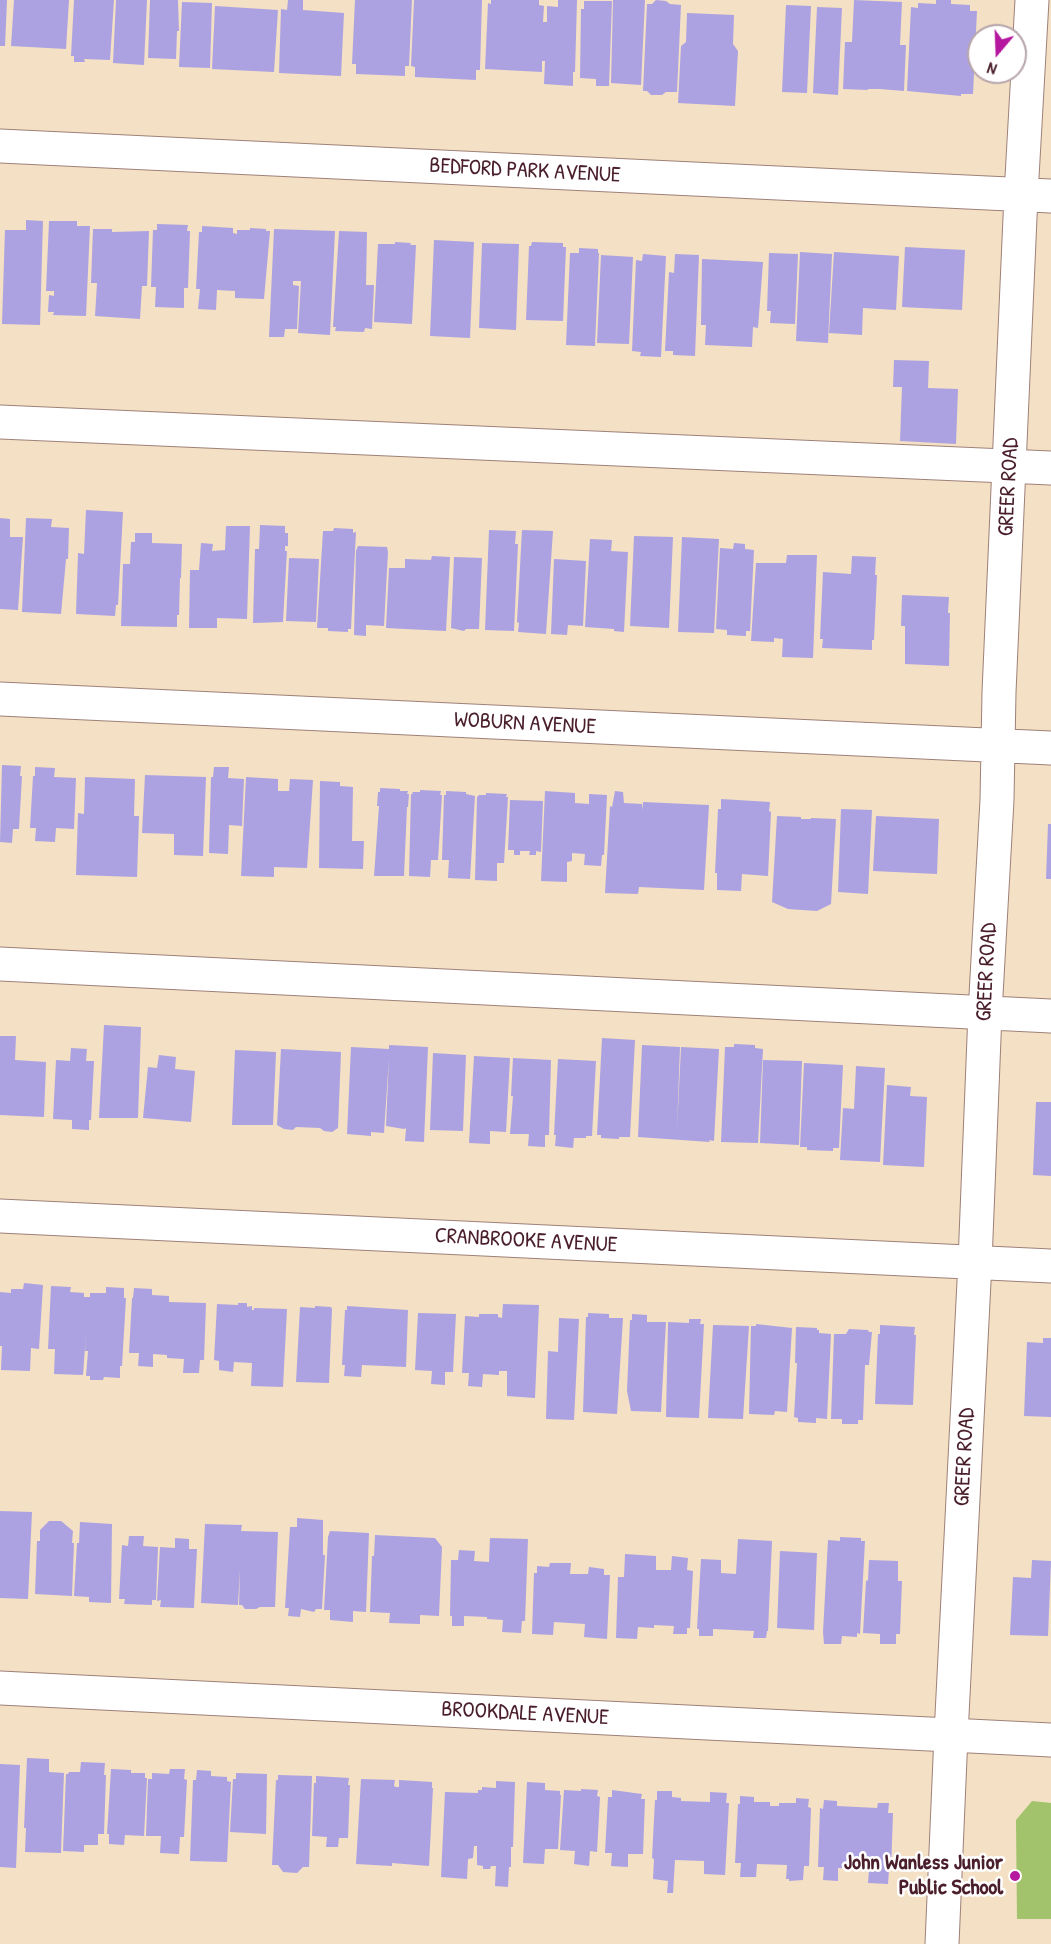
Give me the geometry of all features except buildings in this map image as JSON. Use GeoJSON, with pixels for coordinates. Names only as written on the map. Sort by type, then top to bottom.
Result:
{"type":"FeatureCollection","features":[{"type":"Feature","properties":{"kind":"street","name":"GREER ROAD"},"geometry":{"type":"LineString","coordinates":[[942,1944],[1011,466],[1036,195],[1032,0]]}},
{"type":"Feature","properties":{"kind":"street","name":"BEDFORD PARK AVENUE"},"geometry":{"type":"LineString","coordinates":[[0,147],[1036,195]]}},
{"type":"Feature","properties":{"kind":"street"},"geometry":{"type":"LineString","coordinates":[[0,422],[1051,468]]}},
{"type":"Feature","properties":{"kind":"street","name":"WOBURN AVENUE"},"geometry":{"type":"LineString","coordinates":[[0,699],[1051,748]]}},
{"type":"Feature","properties":{"kind":"street"},"geometry":{"type":"LineString","coordinates":[[0,964],[1051,1016]]}},
{"type":"Feature","properties":{"kind":"street","name":"CRANBROOKE AVENUE"},"geometry":{"type":"LineString","coordinates":[[0,1216],[1051,1266]]}},
{"type":"Feature","properties":{"kind":"street","name":"BROOKDALE AVENUE"},"geometry":{"type":"LineString","coordinates":[[0,1688],[1051,1740]]}},
{"type":"Feature","properties":{"kind":"green space"},"geometry":{"type":"Polygon","coordinates":[[[1032,1801],[1051,1803],[1051,1919],[1017,1919],[1016,1820],[1032,1801]]]}},
{"type":"Feature","properties":{"kind":"place","name":"John Wanless Junior Public School"},"geometry":{"type":"Point","coordinates":[1015,1876]}}]}
